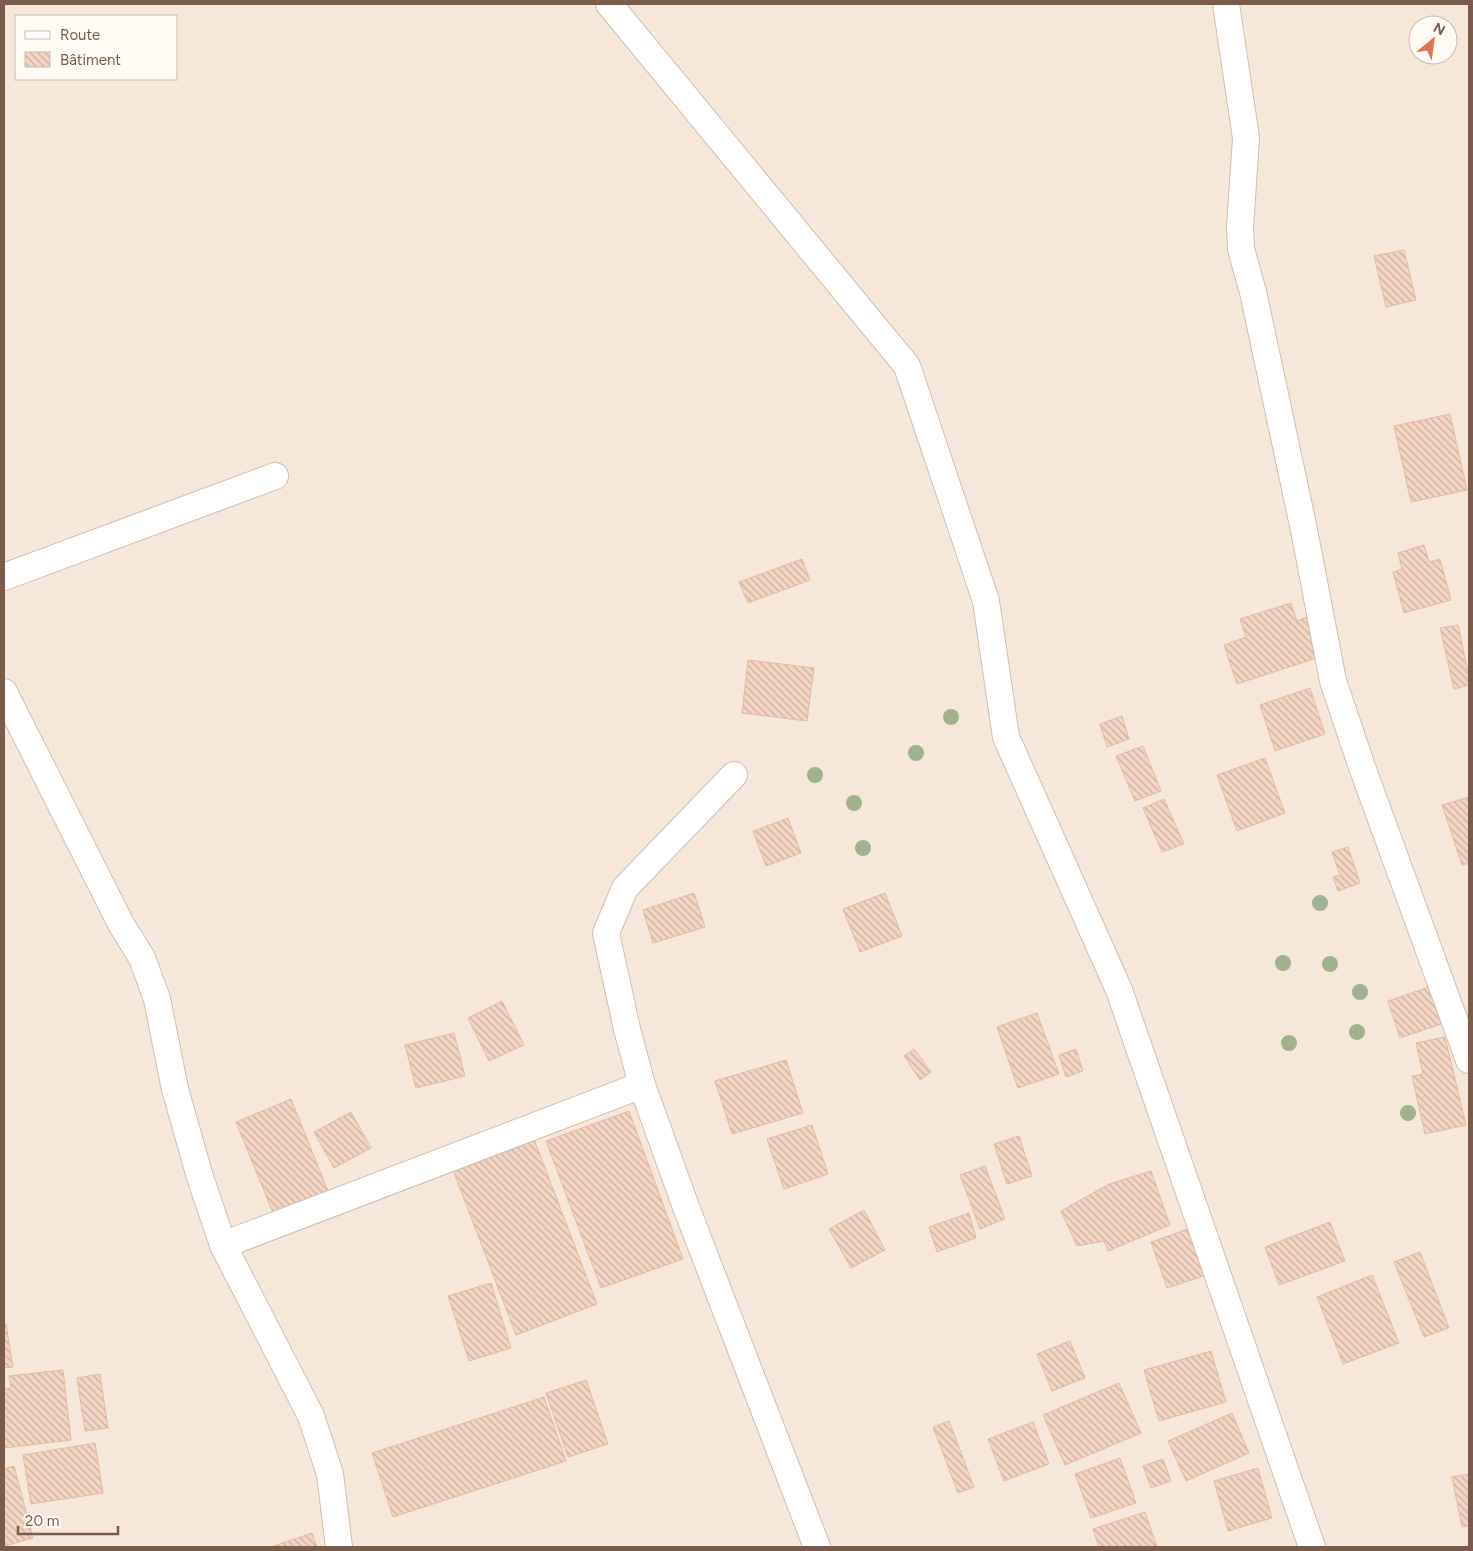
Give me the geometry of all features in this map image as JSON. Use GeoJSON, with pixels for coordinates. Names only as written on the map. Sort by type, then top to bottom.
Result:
{"type":"FeatureCollection","features":[{"type":"Feature","properties":{"kind":"street"},"geometry":{"type":"LineString","coordinates":[[609,4],[907,366],[986,601],[1006,737],[1120,990],[1312,1547]]}},
{"type":"Feature","properties":{"kind":"street"},"geometry":{"type":"LineString","coordinates":[[1226,4],[1246,138],[1240,227],[1241,249],[1258,311],[1304,530],[1333,681],[1362,767],[1469,1060]]}},
{"type":"Feature","properties":{"kind":"street"},"geometry":{"type":"LineString","coordinates":[[4,577],[275,476]]}},
{"type":"Feature","properties":{"kind":"street"},"geometry":{"type":"LineString","coordinates":[[4,692],[120,924],[142,958],[157,999],[175,1089],[200,1176],[223,1245],[312,1416],[330,1474],[339,1547]]}},
{"type":"Feature","properties":{"kind":"street"},"geometry":{"type":"LineString","coordinates":[[734,774],[625,888],[606,933],[627,1029],[642,1086],[686,1207],[817,1547]]}},
{"type":"Feature","properties":{"kind":"street"},"geometry":{"type":"LineString","coordinates":[[223,1245],[642,1086]]}},
{"type":"Feature","properties":{"kind":"shaded area"},"geometry":{"type":"Polygon","coordinates":[[[4,4],[1469,4],[1469,1547],[4,1547],[4,4]]]}},
{"type":"Feature","properties":{"kind":"building"},"geometry":{"type":"Polygon","coordinates":[[[1404,250],[1416,300],[1386,307],[1374,256],[1404,250]]]}},
{"type":"Feature","properties":{"kind":"building"},"geometry":{"type":"Polygon","coordinates":[[[1450,414],[1467,490],[1411,502],[1394,426],[1450,414]]]}},
{"type":"Feature","properties":{"kind":"building"},"geometry":{"type":"Polygon","coordinates":[[[1424,545],[1429,562],[1440,559],[1451,600],[1404,613],[1393,572],[1402,569],[1398,553],[1424,545]]]}},
{"type":"Feature","properties":{"kind":"building"},"geometry":{"type":"Polygon","coordinates":[[[802,559],[810,580],[748,603],[739,582],[802,559]]]}},
{"type":"Feature","properties":{"kind":"building"},"geometry":{"type":"Polygon","coordinates":[[[1291,603],[1297,621],[1307,617],[1320,657],[1237,684],[1224,645],[1246,637],[1240,619],[1291,603]]]}},
{"type":"Feature","properties":{"kind":"building"},"geometry":{"type":"Polygon","coordinates":[[[1458,625],[1469,685],[1454,689],[1440,628],[1458,625]]]}},
{"type":"Feature","properties":{"kind":"building"},"geometry":{"type":"Polygon","coordinates":[[[748,660],[814,668],[807,721],[742,713],[748,660]]]}},
{"type":"Feature","properties":{"kind":"building"},"geometry":{"type":"Polygon","coordinates":[[[1310,688],[1325,734],[1275,751],[1260,705],[1310,688]]]}},
{"type":"Feature","properties":{"kind":"building"},"geometry":{"type":"Polygon","coordinates":[[[1122,716],[1129,739],[1107,747],[1100,724],[1122,716]]]}},
{"type":"Feature","properties":{"kind":"building"},"geometry":{"type":"Polygon","coordinates":[[[1143,746],[1161,791],[1135,801],[1116,756],[1143,746]]]}},
{"type":"Feature","properties":{"kind":"building"},"geometry":{"type":"Polygon","coordinates":[[[1265,758],[1285,813],[1237,831],[1217,775],[1265,758]]]}},
{"type":"Feature","properties":{"kind":"building"},"geometry":{"type":"Polygon","coordinates":[[[1469,797],[1469,863],[1462,865],[1442,805],[1469,797]]]}},
{"type":"Feature","properties":{"kind":"building"},"geometry":{"type":"Polygon","coordinates":[[[1164,799],[1184,844],[1162,852],[1143,808],[1164,799]]]}},
{"type":"Feature","properties":{"kind":"building"},"geometry":{"type":"Polygon","coordinates":[[[788,818],[801,853],[766,866],[753,831],[788,818]]]}},
{"type":"Feature","properties":{"kind":"building"},"geometry":{"type":"Polygon","coordinates":[[[1348,847],[1360,883],[1338,891],[1333,877],[1340,875],[1332,852],[1348,847]]]}},
{"type":"Feature","properties":{"kind":"building"},"geometry":{"type":"Polygon","coordinates":[[[694,893],[705,927],[653,943],[643,910],[694,893]]]}},
{"type":"Feature","properties":{"kind":"building"},"geometry":{"type":"Polygon","coordinates":[[[885,893],[902,936],[860,952],[843,909],[885,893]]]}},
{"type":"Feature","properties":{"kind":"building"},"geometry":{"type":"Polygon","coordinates":[[[1429,987],[1441,1024],[1400,1038],[1388,1001],[1429,987]]]}},
{"type":"Feature","properties":{"kind":"building"},"geometry":{"type":"Polygon","coordinates":[[[502,1001],[524,1045],[489,1061],[468,1018],[502,1001]]]}},
{"type":"Feature","properties":{"kind":"building"},"geometry":{"type":"Polygon","coordinates":[[[1037,1013],[1059,1074],[1018,1088],[997,1027],[1037,1013]]]}},
{"type":"Feature","properties":{"kind":"building"},"geometry":{"type":"Polygon","coordinates":[[[454,1033],[465,1076],[416,1088],[405,1045],[454,1033]]]}},
{"type":"Feature","properties":{"kind":"building"},"geometry":{"type":"Polygon","coordinates":[[[1445,1037],[1466,1125],[1425,1134],[1412,1076],[1423,1074],[1416,1043],[1445,1037]]]}},
{"type":"Feature","properties":{"kind":"building"},"geometry":{"type":"Polygon","coordinates":[[[914,1049],[931,1072],[920,1080],[904,1056],[914,1049]]]}},
{"type":"Feature","properties":{"kind":"building"},"geometry":{"type":"Polygon","coordinates":[[[1076,1049],[1083,1071],[1066,1077],[1059,1055],[1076,1049]]]}},
{"type":"Feature","properties":{"kind":"building"},"geometry":{"type":"Polygon","coordinates":[[[786,1060],[803,1113],[732,1134],[715,1081],[786,1060]]]}},
{"type":"Feature","properties":{"kind":"building"},"geometry":{"type":"Polygon","coordinates":[[[291,1099],[328,1191],[273,1213],[236,1122],[291,1099]]]}},
{"type":"Feature","properties":{"kind":"building"},"geometry":{"type":"Polygon","coordinates":[[[629,1111],[683,1259],[601,1288],[546,1141],[629,1111]]]}},
{"type":"Feature","properties":{"kind":"building"},"geometry":{"type":"Polygon","coordinates":[[[351,1112],[371,1148],[334,1168],[314,1132],[351,1112]]]}},
{"type":"Feature","properties":{"kind":"building"},"geometry":{"type":"Polygon","coordinates":[[[812,1125],[828,1174],[784,1189],[767,1139],[812,1125]]]}},
{"type":"Feature","properties":{"kind":"building"},"geometry":{"type":"Polygon","coordinates":[[[1019,1136],[1032,1176],[1007,1184],[994,1144],[1019,1136]]]}},
{"type":"Feature","properties":{"kind":"building"},"geometry":{"type":"Polygon","coordinates":[[[534,1139],[597,1304],[516,1335],[453,1170],[534,1139]]]}},
{"type":"Feature","properties":{"kind":"building"},"geometry":{"type":"Polygon","coordinates":[[[985,1166],[1005,1219],[980,1229],[960,1175],[985,1166]]]}},
{"type":"Feature","properties":{"kind":"building"},"geometry":{"type":"Polygon","coordinates":[[[1151,1171],[1170,1225],[1108,1251],[1104,1241],[1077,1246],[1061,1211],[1109,1184],[1151,1171]]]}},
{"type":"Feature","properties":{"kind":"building"},"geometry":{"type":"Polygon","coordinates":[[[864,1210],[885,1250],[851,1268],[829,1229],[864,1210]]]}},
{"type":"Feature","properties":{"kind":"building"},"geometry":{"type":"Polygon","coordinates":[[[969,1213],[976,1238],[937,1252],[929,1227],[969,1213]]]}},
{"type":"Feature","properties":{"kind":"building"},"geometry":{"type":"Polygon","coordinates":[[[1330,1222],[1345,1261],[1279,1285],[1265,1247],[1330,1222]]]}},
{"type":"Feature","properties":{"kind":"building"},"geometry":{"type":"Polygon","coordinates":[[[1188,1229],[1204,1276],[1167,1288],[1151,1242],[1188,1229]]]}},
{"type":"Feature","properties":{"kind":"building"},"geometry":{"type":"Polygon","coordinates":[[[1420,1252],[1449,1328],[1424,1337],[1394,1262],[1420,1252]]]}},
{"type":"Feature","properties":{"kind":"building"},"geometry":{"type":"Polygon","coordinates":[[[1372,1275],[1399,1343],[1343,1364],[1317,1297],[1372,1275]]]}},
{"type":"Feature","properties":{"kind":"building"},"geometry":{"type":"Polygon","coordinates":[[[491,1283],[511,1348],[469,1361],[448,1296],[491,1283]]]}},
{"type":"Feature","properties":{"kind":"building"},"geometry":{"type":"Polygon","coordinates":[[[4,1324],[6,1324],[13,1367],[4,1368],[4,1324]]]}},
{"type":"Feature","properties":{"kind":"building"},"geometry":{"type":"Polygon","coordinates":[[[1070,1341],[1085,1378],[1052,1391],[1037,1354],[1070,1341]]]}},
{"type":"Feature","properties":{"kind":"building"},"geometry":{"type":"Polygon","coordinates":[[[1211,1351],[1226,1402],[1159,1421],[1144,1370],[1211,1351]]]}},
{"type":"Feature","properties":{"kind":"building"},"geometry":{"type":"Polygon","coordinates":[[[63,1370],[71,1440],[4,1448],[4,1389],[11,1388],[9,1376],[63,1370]]]}},
{"type":"Feature","properties":{"kind":"building"},"geometry":{"type":"Polygon","coordinates":[[[100,1374],[108,1428],[85,1431],[77,1378],[100,1374]]]}},
{"type":"Feature","properties":{"kind":"building"},"geometry":{"type":"Polygon","coordinates":[[[586,1380],[608,1444],[568,1457],[546,1393],[586,1380]]]}},
{"type":"Feature","properties":{"kind":"building"},"geometry":{"type":"Polygon","coordinates":[[[1119,1383],[1141,1433],[1065,1465],[1043,1415],[1119,1383]]]}},
{"type":"Feature","properties":{"kind":"building"},"geometry":{"type":"Polygon","coordinates":[[[544,1397],[566,1461],[393,1517],[372,1453],[544,1397]]]}},
{"type":"Feature","properties":{"kind":"building"},"geometry":{"type":"Polygon","coordinates":[[[1232,1413],[1249,1453],[1186,1481],[1168,1441],[1232,1413]]]}},
{"type":"Feature","properties":{"kind":"building"},"geometry":{"type":"Polygon","coordinates":[[[949,1421],[974,1487],[958,1493],[933,1427],[949,1421]]]}},
{"type":"Feature","properties":{"kind":"building"},"geometry":{"type":"Polygon","coordinates":[[[1033,1422],[1049,1464],[1004,1481],[988,1439],[1033,1422]]]}},
{"type":"Feature","properties":{"kind":"building"},"geometry":{"type":"Polygon","coordinates":[[[95,1443],[103,1493],[31,1504],[23,1455],[95,1443]]]}},
{"type":"Feature","properties":{"kind":"building"},"geometry":{"type":"Polygon","coordinates":[[[1120,1458],[1136,1503],[1091,1518],[1075,1474],[1120,1458]]]}},
{"type":"Feature","properties":{"kind":"building"},"geometry":{"type":"Polygon","coordinates":[[[1163,1459],[1171,1481],[1151,1488],[1143,1466],[1163,1459]]]}},
{"type":"Feature","properties":{"kind":"building"},"geometry":{"type":"Polygon","coordinates":[[[14,1466],[33,1538],[4,1546],[4,1469],[14,1466]]]}},
{"type":"Feature","properties":{"kind":"building"},"geometry":{"type":"Polygon","coordinates":[[[1258,1468],[1272,1518],[1228,1531],[1214,1481],[1258,1468]]]}},
{"type":"Feature","properties":{"kind":"building"},"geometry":{"type":"Polygon","coordinates":[[[1469,1474],[1469,1526],[1462,1527],[1452,1477],[1469,1474]]]}},
{"type":"Feature","properties":{"kind":"building"},"geometry":{"type":"Polygon","coordinates":[[[1145,1512],[1157,1547],[1099,1547],[1093,1529],[1145,1512]]]}},
{"type":"Feature","properties":{"kind":"building"},"geometry":{"type":"Polygon","coordinates":[[[312,1533],[317,1547],[271,1547],[312,1533]]]}}]}
